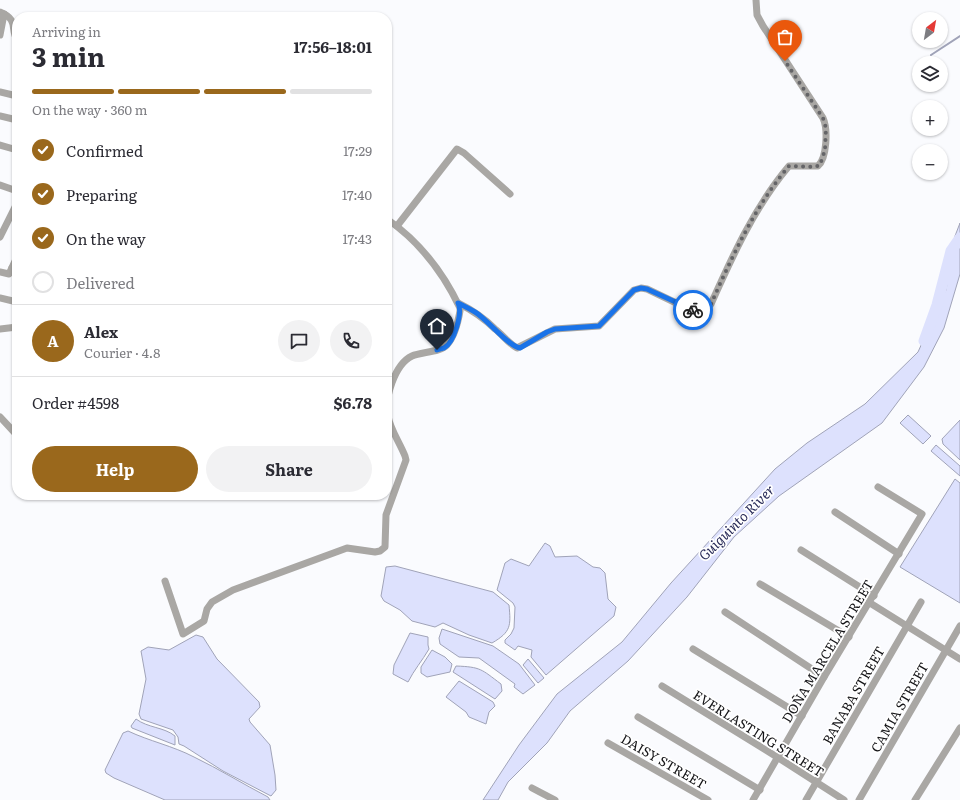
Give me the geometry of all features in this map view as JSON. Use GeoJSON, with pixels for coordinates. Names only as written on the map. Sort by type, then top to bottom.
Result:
{"type":"FeatureCollection","features":[{"type":"Feature","properties":{"kind":"street"},"geometry":{"type":"LineString","coordinates":[[458,303],[476,312],[509,343],[517,348],[520,348],[555,329],[599,326],[634,290],[641,288],[647,289],[695,312],[702,312],[706,310],[711,304],[754,215],[776,183],[789,166],[818,166],[821,163],[825,150],[826,128],[823,118],[763,26],[757,15],[756,0]]}},
{"type":"Feature","properties":{"kind":"street"},"geometry":{"type":"LineString","coordinates":[[0,35],[2,13],[12,20]]}},
{"type":"Feature","properties":{"kind":"street"},"geometry":{"type":"LineString","coordinates":[[0,92],[12,95]]}},
{"type":"Feature","properties":{"kind":"street"},"geometry":{"type":"LineString","coordinates":[[0,116],[12,119]]}},
{"type":"Feature","properties":{"kind":"street"},"geometry":{"type":"LineString","coordinates":[[0,145],[12,149]]}},
{"type":"Feature","properties":{"kind":"street"},"geometry":{"type":"LineString","coordinates":[[397,226],[457,149],[464,153],[510,194]]}},
{"type":"Feature","properties":{"kind":"street"},"geometry":{"type":"LineString","coordinates":[[0,185],[12,189]]}},
{"type":"Feature","properties":{"kind":"street"},"geometry":{"type":"LineString","coordinates":[[0,237],[12,213]]}},
{"type":"Feature","properties":{"kind":"street"},"geometry":{"type":"LineString","coordinates":[[392,222],[421,248],[436,266],[446,280],[458,303],[460,311],[458,322],[448,345],[444,348],[417,354],[406,359],[400,366],[392,384]]}},
{"type":"Feature","properties":{"kind":"street"},"geometry":{"type":"LineString","coordinates":[[0,272],[9,274],[12,268]]}},
{"type":"Feature","properties":{"kind":"street"},"geometry":{"type":"LineString","coordinates":[[0,298],[12,301]]}},
{"type":"Feature","properties":{"kind":"street"},"geometry":{"type":"LineString","coordinates":[[0,329],[12,328]]}},
{"type":"Feature","properties":{"kind":"street"},"geometry":{"type":"LineString","coordinates":[[0,417],[12,430]]}},
{"type":"Feature","properties":{"kind":"street"},"geometry":{"type":"LineString","coordinates":[[392,426],[406,456],[406,460],[392,498]]}},
{"type":"Feature","properties":{"kind":"street","name":"DOÑA MARCELA STREET"},"geometry":{"type":"LineString","coordinates":[[753,800],[824,677],[870,603],[922,514],[878,487]]}},
{"type":"Feature","properties":{"kind":"street"},"geometry":{"type":"LineString","coordinates":[[165,581],[183,634],[204,621],[207,609],[212,602],[233,590],[347,548],[375,552],[383,550],[385,547],[386,515],[391,500]]}},
{"type":"Feature","properties":{"kind":"street"},"geometry":{"type":"LineString","coordinates":[[835,512],[899,554]]}},
{"type":"Feature","properties":{"kind":"street"},"geometry":{"type":"LineString","coordinates":[[801,550],[874,596]]}},
{"type":"Feature","properties":{"kind":"street"},"geometry":{"type":"LineString","coordinates":[[760,584],[849,637]]}},
{"type":"Feature","properties":{"kind":"street","name":"BANABA STREET"},"geometry":{"type":"LineString","coordinates":[[806,800],[921,602]]}},
{"type":"Feature","properties":{"kind":"street"},"geometry":{"type":"LineString","coordinates":[[870,603],[960,659]]}},
{"type":"Feature","properties":{"kind":"street"},"geometry":{"type":"LineString","coordinates":[[725,612],[824,677]]}},
{"type":"Feature","properties":{"kind":"street","name":"CAMIA STREET"},"geometry":{"type":"LineString","coordinates":[[859,800],[960,626]]}},
{"type":"Feature","properties":{"kind":"street"},"geometry":{"type":"LineString","coordinates":[[693,649],[802,716]]}},
{"type":"Feature","properties":{"kind":"street","name":"EVERLASTING STREET"},"geometry":{"type":"LineString","coordinates":[[662,686],[844,800]]}},
{"type":"Feature","properties":{"kind":"street"},"geometry":{"type":"LineString","coordinates":[[638,717],[760,790]]}},
{"type":"Feature","properties":{"kind":"street"},"geometry":{"type":"LineString","coordinates":[[915,800],[960,728]]}},
{"type":"Feature","properties":{"kind":"street","name":"DAISY STREET"},"geometry":{"type":"LineString","coordinates":[[608,744],[708,800]]}},
{"type":"Feature","properties":{"kind":"street"},"geometry":{"type":"LineString","coordinates":[[532,788],[555,800]]}},
{"type":"Feature","properties":{"kind":"water"},"geometry":{"type":"Polygon","coordinates":[[[960,223],[960,274],[944,328],[924,367],[882,423],[779,496],[734,537],[687,597],[628,661],[570,711],[547,743],[508,782],[498,800],[483,800],[519,745],[557,694],[622,642],[671,583],[775,469],[807,443],[865,404],[918,352],[946,290],[955,236],[960,223]]]}},
{"type":"Feature","properties":{"kind":"water"},"geometry":{"type":"Polygon","coordinates":[[[908,415],[931,436],[923,444],[900,423],[908,415]]]}},
{"type":"Feature","properties":{"kind":"water"},"geometry":{"type":"Polygon","coordinates":[[[960,420],[960,460],[943,444],[942,439],[960,420]]]}},
{"type":"Feature","properties":{"kind":"water"},"geometry":{"type":"Polygon","coordinates":[[[936,445],[960,466],[960,476],[931,451],[936,445]]]}},
{"type":"Feature","properties":{"kind":"water"},"geometry":{"type":"Polygon","coordinates":[[[955,479],[960,483],[960,603],[900,567],[955,479]]]}},
{"type":"Feature","properties":{"kind":"water"},"geometry":{"type":"Polygon","coordinates":[[[545,543],[550,546],[555,557],[577,556],[593,567],[600,568],[605,573],[608,599],[616,607],[614,616],[546,675],[531,657],[532,650],[518,646],[515,650],[505,643],[505,640],[514,628],[515,607],[513,603],[497,590],[505,563],[511,559],[529,566],[545,543]]]}},
{"type":"Feature","properties":{"kind":"water"},"geometry":{"type":"Polygon","coordinates":[[[395,566],[493,592],[509,605],[510,623],[506,632],[492,643],[469,635],[443,623],[435,627],[412,621],[400,610],[384,601],[381,596],[386,567],[395,566]]]}},
{"type":"Feature","properties":{"kind":"water"},"geometry":{"type":"Polygon","coordinates":[[[442,629],[493,646],[519,664],[535,685],[523,694],[514,687],[515,684],[479,658],[459,657],[440,644],[439,638],[442,629]]]}},
{"type":"Feature","properties":{"kind":"water"},"geometry":{"type":"Polygon","coordinates":[[[410,633],[428,637],[429,649],[408,682],[393,674],[394,665],[410,633]]]}},
{"type":"Feature","properties":{"kind":"water"},"geometry":{"type":"Polygon","coordinates":[[[196,635],[203,637],[217,659],[259,702],[260,707],[249,719],[270,745],[276,790],[271,796],[223,771],[179,744],[178,737],[173,730],[141,719],[139,714],[146,679],[141,651],[148,647],[169,650],[196,635]]]}},
{"type":"Feature","properties":{"kind":"water"},"geometry":{"type":"Polygon","coordinates":[[[432,650],[445,657],[452,664],[450,672],[427,677],[421,673],[421,667],[432,650]]]}},
{"type":"Feature","properties":{"kind":"water"},"geometry":{"type":"Polygon","coordinates":[[[528,659],[544,678],[538,683],[523,665],[528,659]]]}},
{"type":"Feature","properties":{"kind":"water"},"geometry":{"type":"Polygon","coordinates":[[[456,666],[476,668],[485,672],[501,684],[502,691],[495,699],[453,672],[456,666]]]}},
{"type":"Feature","properties":{"kind":"water"},"geometry":{"type":"Polygon","coordinates":[[[459,681],[493,702],[495,706],[489,712],[486,724],[469,717],[466,712],[446,697],[459,681]]]}},
{"type":"Feature","properties":{"kind":"water"},"geometry":{"type":"Polygon","coordinates":[[[136,719],[171,733],[175,736],[175,745],[132,728],[131,726],[136,719]]]}},
{"type":"Feature","properties":{"kind":"water"},"geometry":{"type":"Polygon","coordinates":[[[128,731],[178,750],[213,766],[268,797],[270,800],[165,800],[114,778],[106,773],[105,770],[123,733],[128,731]]]}},
{"type":"Feature","properties":{"kind":"waterway"},"geometry":{"type":"LineString","coordinates":[[931,55],[960,36]]}},
{"type":"Feature","properties":{"kind":"waterway","name":"Guiguinto River"},"geometry":{"type":"LineString","coordinates":[[924,341],[937,305],[951,251],[960,238]]}},
{"type":"Feature","properties":{"kind":"way so far"},"geometry":{"type":"LineString","coordinates":[[693,310],[695,312],[702,312],[711,304],[754,215],[789,166],[815,167],[821,163],[825,150],[826,124],[785,61]]}},
{"type":"Feature","properties":{"kind":"route"},"geometry":{"type":"LineString","coordinates":[[437,350],[448,345],[453,336],[460,311],[458,303],[476,312],[509,343],[517,348],[520,348],[555,329],[599,326],[634,290],[641,288],[647,289],[693,310]]}}]}
